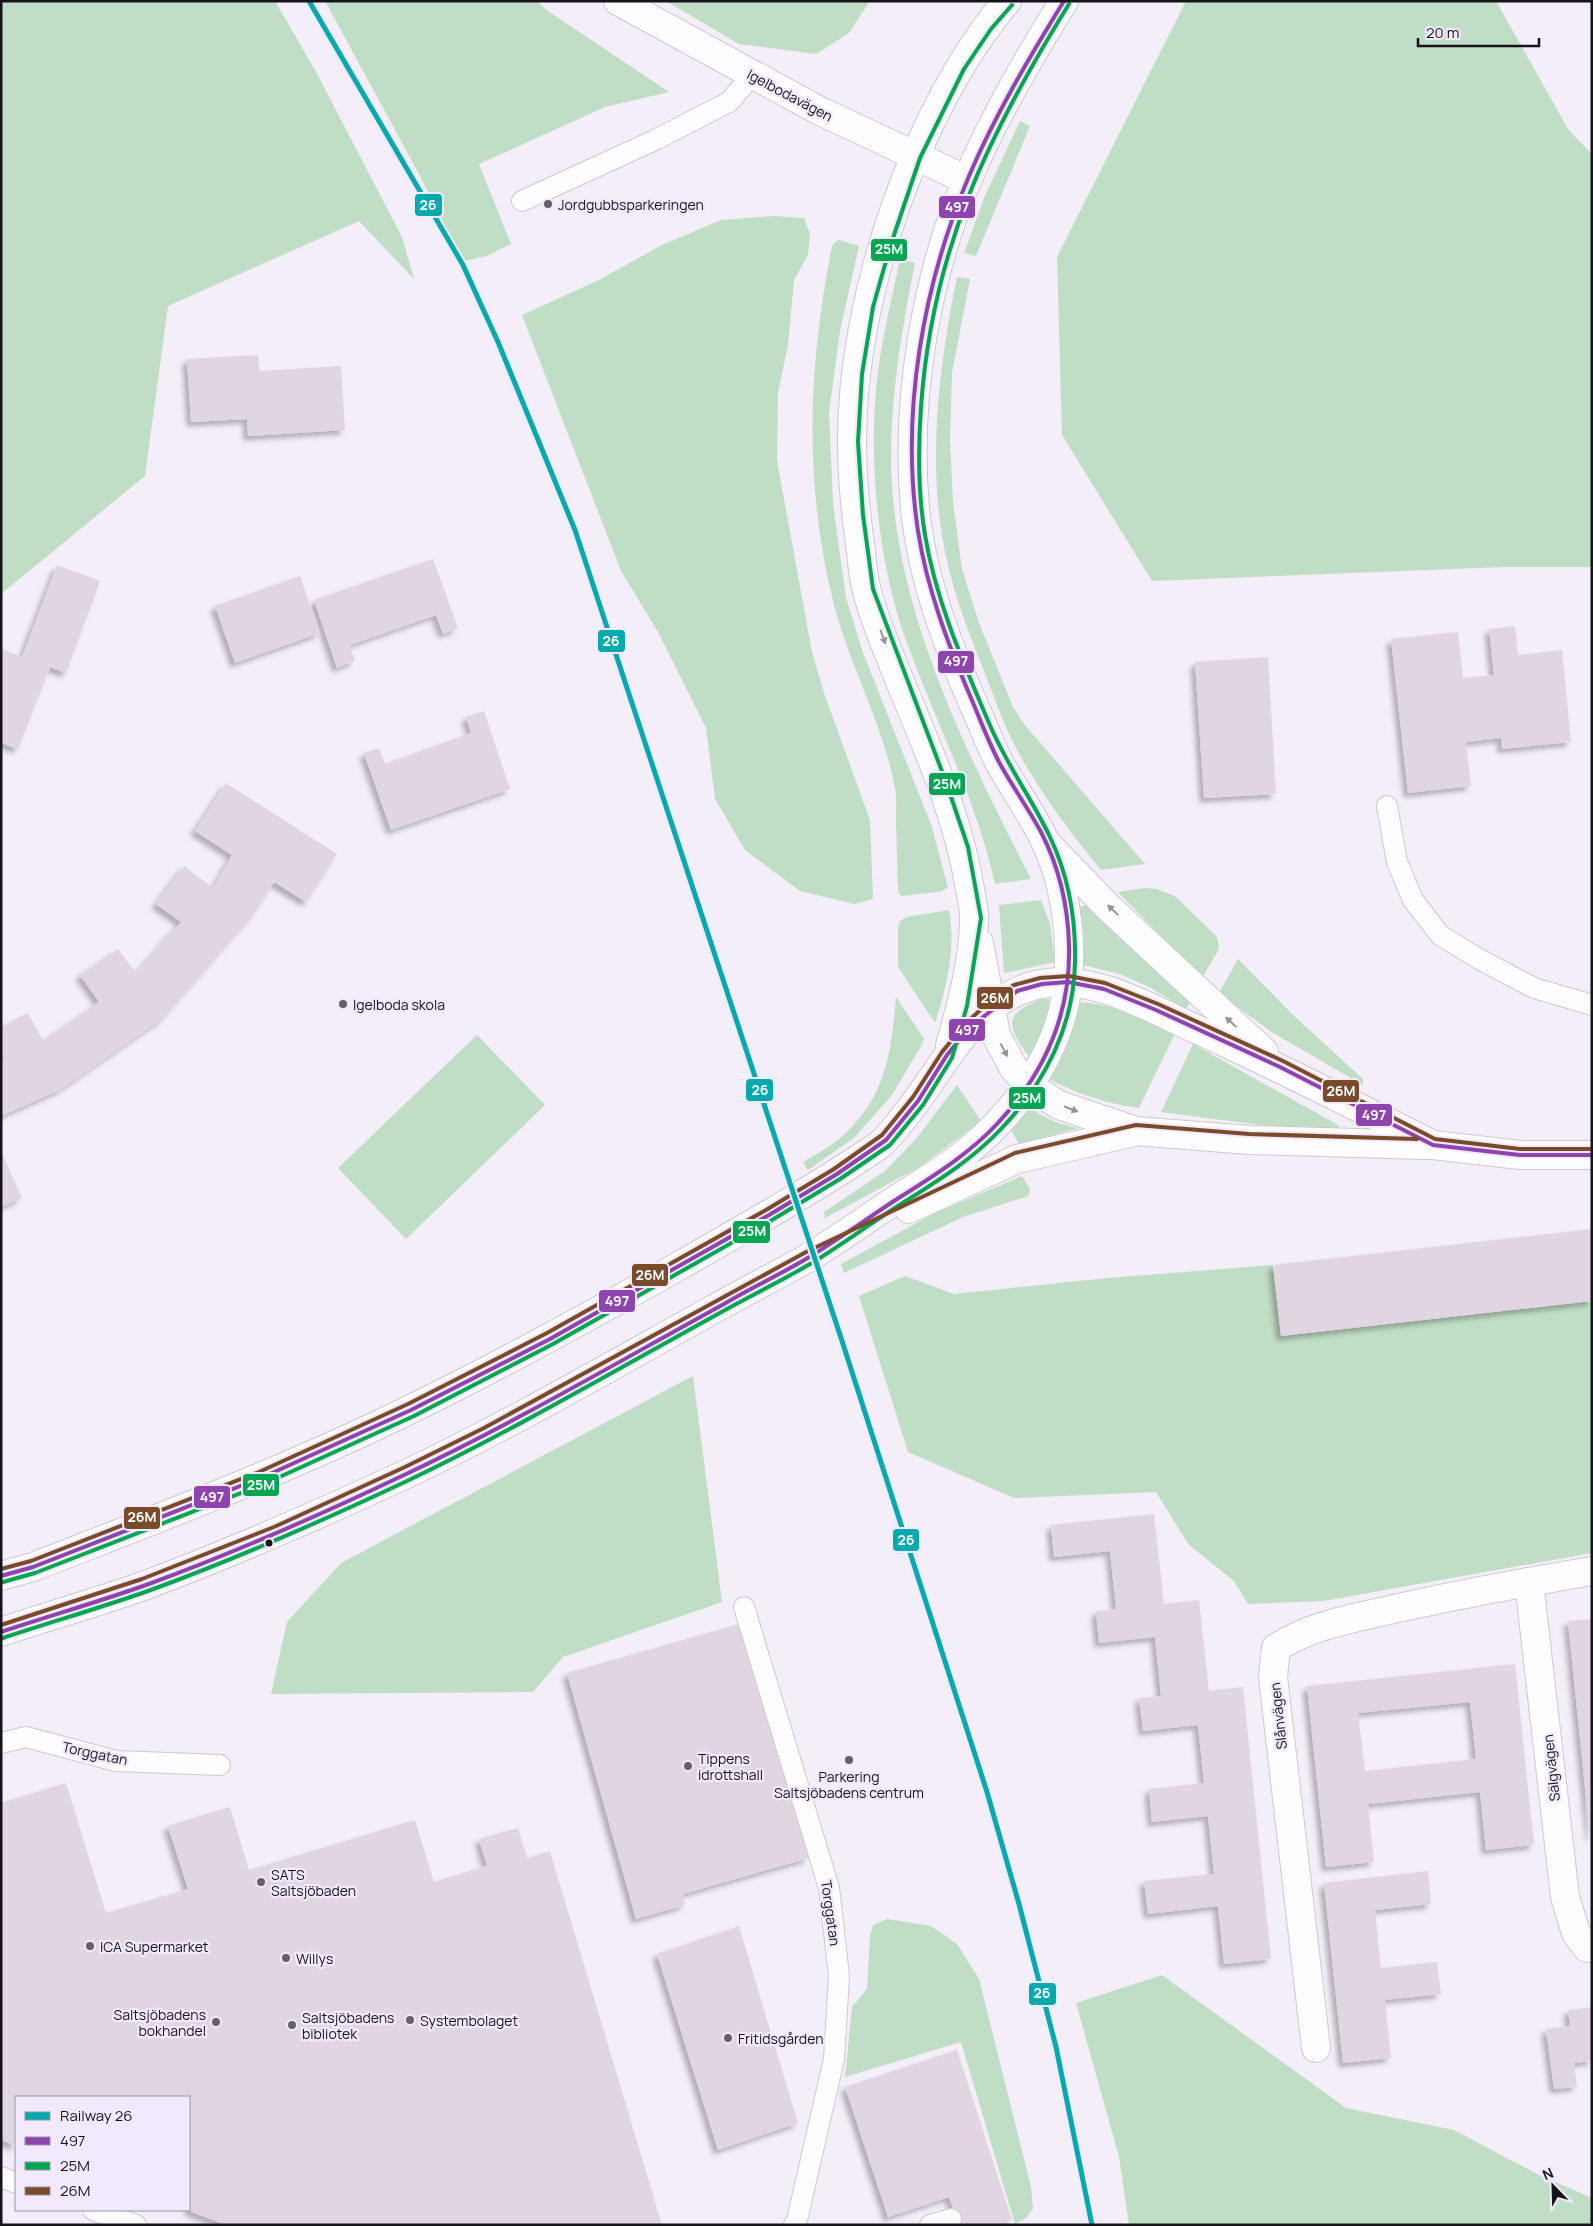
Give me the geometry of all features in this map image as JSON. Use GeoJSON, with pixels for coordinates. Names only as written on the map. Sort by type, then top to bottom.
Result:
{"type":"FeatureCollection","features":[{"type":"Feature","properties":{"kind":"main road","name":"Igelbodavägen"},"geometry":{"type":"LineString","coordinates":[[618,1],[836,119],[967,180]]}},
{"type":"Feature","properties":{"kind":"main road"},"geometry":{"type":"LineString","coordinates":[[1007,1],[986,25],[959,66],[914,156],[884,245],[867,306],[856,373],[852,442],[856,516],[866,591],[940,784],[962,849],[996,1035],[1013,1068],[1029,1086],[1059,1104],[1136,1131],[1249,1140],[1433,1145],[1520,1155],[1592,1155]]}},
{"type":"Feature","properties":{"kind":"main road"},"geometry":{"type":"LineString","coordinates":[[811,1256],[956,1161],[995,1126],[1029,1086],[1051,1047],[1063,1013],[1068,982],[1067,924],[1061,888],[1047,844],[999,761],[945,637],[929,580],[916,510],[913,436],[927,310],[949,228],[967,180],[1007,98],[1064,1]]}},
{"type":"Feature","properties":{"kind":"main road"},"geometry":{"type":"LineString","coordinates":[[1047,844],[1108,907],[1280,1067]]}},
{"type":"Feature","properties":{"kind":"main road"},"geometry":{"type":"LineString","coordinates":[[947,1055],[962,1005],[975,920]]}},
{"type":"Feature","properties":{"kind":"main road"},"geometry":{"type":"LineString","coordinates":[[1,1576],[33,1567],[261,1478],[411,1410],[550,1339],[777,1210],[837,1174],[886,1140],[918,1100],[947,1055],[970,1027],[991,1009],[1017,991],[1042,984],[1068,982],[1104,989],[1156,1010],[1280,1067],[1433,1145]]}},
{"type":"Feature","properties":{"kind":"main road"},"geometry":{"type":"LineString","coordinates":[[1,1632],[144,1585],[276,1533],[408,1473],[487,1434],[811,1256],[1017,1159],[1136,1131]]}},
{"type":"Feature","properties":{"kind":"main road","name":"Slånvägen"},"geometry":{"type":"LineString","coordinates":[[1316,2048],[1273,1677],[1276,1648],[1296,1636],[1330,1624],[1465,1593],[1592,1571]]}},
{"type":"Feature","properties":{"kind":"main road","name":"Sälgvägen"},"geometry":{"type":"LineString","coordinates":[[1530,1582],[1565,1897],[1576,1933],[1590,1948]]}},
{"type":"Feature","properties":{"kind":"lane"},"geometry":{"type":"LineString","coordinates":[[522,201],[655,140],[729,102],[752,75]]}},
{"type":"Feature","properties":{"kind":"lane"},"geometry":{"type":"LineString","coordinates":[[1387,806],[1397,862],[1413,900],[1440,935],[1479,959],[1534,988],[1592,1005]]}},
{"type":"Feature","properties":{"kind":"lane","name":"Torggatan"},"geometry":{"type":"LineString","coordinates":[[744,1607],[830,1888],[839,1976],[834,2059],[798,2223]]}},
{"type":"Feature","properties":{"kind":"lane","name":"Torggatan"},"geometry":{"type":"LineString","coordinates":[[1,1744],[26,1737],[116,1761],[220,1765]]}},
{"type":"Feature","properties":{"kind":"lane"},"geometry":{"type":"LineString","coordinates":[[1,2177],[15,2182]]}},
{"type":"Feature","properties":{"kind":"lane"},"geometry":{"type":"LineString","coordinates":[[96,2211],[136,2225]]}},
{"type":"Feature","properties":{"kind":"lane"},"geometry":{"type":"LineString","coordinates":[[930,2225],[951,2218]]}},
{"type":"Feature","properties":{"kind":"green space"},"geometry":{"type":"Polygon","coordinates":[[[1,1],[275,1],[315,70],[402,237],[414,279],[359,221],[168,306],[145,476],[1,594],[1,1]]]}},
{"type":"Feature","properties":{"kind":"green space"},"geometry":{"type":"Polygon","coordinates":[[[325,1],[537,1],[548,11],[669,92],[605,107],[479,164],[511,244],[487,256],[463,261],[420,176],[325,1]]]}},
{"type":"Feature","properties":{"kind":"green space"},"geometry":{"type":"Polygon","coordinates":[[[666,1],[870,1],[849,33],[816,54],[739,44],[666,1]]]}},
{"type":"Feature","properties":{"kind":"green space"},"geometry":{"type":"Polygon","coordinates":[[[1186,1],[1496,1],[1568,129],[1592,154],[1592,567],[1503,567],[1152,581],[1062,435],[1057,257],[1186,1]]]}},
{"type":"Feature","properties":{"kind":"green space"},"geometry":{"type":"Polygon","coordinates":[[[1020,121],[1030,126],[976,256],[964,253],[984,198],[1020,121]]]}},
{"type":"Feature","properties":{"kind":"green space"},"geometry":{"type":"Polygon","coordinates":[[[773,216],[804,218],[810,234],[808,255],[794,280],[788,344],[778,393],[777,461],[812,652],[824,693],[870,820],[873,899],[854,904],[800,891],[745,850],[715,799],[706,728],[658,632],[621,571],[522,315],[599,280],[662,245],[721,220],[773,216]]]}},
{"type":"Feature","properties":{"kind":"green space"},"geometry":{"type":"Polygon","coordinates":[[[839,240],[859,246],[840,331],[829,412],[833,504],[846,598],[862,650],[932,827],[948,888],[938,892],[902,896],[899,894],[896,800],[890,764],[833,601],[817,513],[812,426],[814,383],[823,295],[833,244],[839,240]]]}},
{"type":"Feature","properties":{"kind":"green space"},"geometry":{"type":"Polygon","coordinates":[[[900,259],[915,263],[898,360],[891,433],[895,514],[904,568],[918,622],[958,728],[1031,879],[995,884],[978,823],[918,673],[897,614],[889,583],[878,518],[875,485],[874,421],[880,357],[900,259]]]}},
{"type":"Feature","properties":{"kind":"green space"},"geometry":{"type":"Polygon","coordinates":[[[957,277],[970,279],[952,373],[950,441],[953,502],[962,569],[979,623],[1013,707],[1024,724],[1145,864],[1101,870],[1050,804],[1017,751],[1008,732],[957,596],[949,569],[942,533],[937,497],[936,460],[937,423],[944,349],[957,277]]]}},
{"type":"Feature","properties":{"kind":"green space"},"geometry":{"type":"Polygon","coordinates":[[[1144,888],[1157,889],[1175,896],[1217,937],[1219,949],[1202,978],[1118,892],[1144,888]]]}},
{"type":"Feature","properties":{"kind":"green space"},"geometry":{"type":"Polygon","coordinates":[[[1041,900],[1050,924],[1055,962],[1004,973],[999,905],[1041,900]]]}},
{"type":"Feature","properties":{"kind":"green space"},"geometry":{"type":"Polygon","coordinates":[[[1091,902],[1144,960],[1190,1002],[1186,1009],[1151,988],[1120,974],[1083,965],[1084,933],[1077,909],[1091,902]]]}},
{"type":"Feature","properties":{"kind":"green space"},"geometry":{"type":"Polygon","coordinates":[[[949,910],[951,953],[943,995],[935,1023],[898,967],[898,928],[900,921],[907,917],[949,910]]]}},
{"type":"Feature","properties":{"kind":"green space"},"geometry":{"type":"Polygon","coordinates":[[[1238,959],[1293,1015],[1363,1079],[1363,1085],[1270,1031],[1219,993],[1238,959]]]}},
{"type":"Feature","properties":{"kind":"green space"},"geometry":{"type":"Polygon","coordinates":[[[896,997],[924,1039],[921,1046],[892,1095],[854,1138],[808,1170],[803,1162],[839,1139],[855,1124],[876,1092],[883,1074],[892,1038],[896,997]]]}},
{"type":"Feature","properties":{"kind":"green space"},"geometry":{"type":"Polygon","coordinates":[[[1042,999],[1049,999],[1048,1014],[1040,1037],[1029,1057],[1016,1037],[1012,1022],[1020,1010],[1042,999]]]}},
{"type":"Feature","properties":{"kind":"green space"},"geometry":{"type":"Polygon","coordinates":[[[1078,1002],[1116,1009],[1175,1033],[1139,1108],[1093,1098],[1050,1080],[1064,1051],[1078,1002]]]}},
{"type":"Feature","properties":{"kind":"green space"},"geometry":{"type":"Polygon","coordinates":[[[477,1035],[545,1105],[406,1239],[338,1168],[477,1035]]]}},
{"type":"Feature","properties":{"kind":"green space"},"geometry":{"type":"Polygon","coordinates":[[[1193,1044],[1338,1125],[1340,1129],[1323,1133],[1161,1112],[1193,1044]]]}},
{"type":"Feature","properties":{"kind":"green space"},"geometry":{"type":"Polygon","coordinates":[[[957,1085],[981,1121],[918,1168],[825,1218],[824,1212],[885,1171],[916,1139],[957,1085]]]}},
{"type":"Feature","properties":{"kind":"green space"},"geometry":{"type":"Polygon","coordinates":[[[1030,1108],[1053,1121],[1079,1128],[1019,1144],[1011,1130],[1030,1108]]]}},
{"type":"Feature","properties":{"kind":"green space"},"geometry":{"type":"Polygon","coordinates":[[[1022,1176],[1030,1189],[1028,1196],[963,1217],[844,1273],[841,1264],[935,1213],[1022,1176]]]}},
{"type":"Feature","properties":{"kind":"green space"},"geometry":{"type":"Polygon","coordinates":[[[1273,1265],[1281,1336],[1592,1301],[1592,1553],[1323,1601],[1248,1604],[1234,1581],[1189,1545],[1156,1492],[1014,1498],[908,1452],[859,1296],[905,1276],[954,1294],[1108,1278],[1273,1265]]]}},
{"type":"Feature","properties":{"kind":"green space"},"geometry":{"type":"Polygon","coordinates":[[[693,1376],[722,1602],[563,1657],[533,1692],[271,1694],[287,1622],[341,1563],[693,1376]]]}},
{"type":"Feature","properties":{"kind":"green space"},"geometry":{"type":"Polygon","coordinates":[[[887,1919],[931,1926],[957,1944],[979,1979],[1031,2187],[1033,2209],[1026,2218],[1015,2224],[961,2042],[845,2077],[852,2007],[867,1989],[870,1936],[873,1925],[887,1919]]]}},
{"type":"Feature","properties":{"kind":"green space"},"geometry":{"type":"Polygon","coordinates":[[[1162,1975],[1346,2108],[1454,2130],[1539,2175],[1592,2198],[1592,2225],[1129,2225],[1119,2157],[1076,2003],[1162,1975]]]}},
{"type":"Feature","properties":{"kind":"building"},"geometry":{"type":"Polygon","coordinates":[[[258,355],[260,371],[341,366],[345,430],[248,436],[247,419],[191,422],[187,359],[258,355]]]}},
{"type":"Feature","properties":{"kind":"building"},"geometry":{"type":"Polygon","coordinates":[[[433,559],[458,628],[443,634],[436,615],[350,645],[355,661],[337,668],[314,600],[433,559]]]}},
{"type":"Feature","properties":{"kind":"building"},"geometry":{"type":"Polygon","coordinates":[[[57,565],[100,581],[66,673],[50,667],[18,749],[1,743],[1,652],[2,649],[22,657],[57,565]]]}},
{"type":"Feature","properties":{"kind":"building"},"geometry":{"type":"Polygon","coordinates":[[[300,576],[320,633],[235,663],[215,606],[300,576]]]}},
{"type":"Feature","properties":{"kind":"building"},"geometry":{"type":"Polygon","coordinates":[[[1515,626],[1518,655],[1562,650],[1571,742],[1502,749],[1501,738],[1466,742],[1471,786],[1408,793],[1391,639],[1458,632],[1463,678],[1494,675],[1489,629],[1515,626]]]}},
{"type":"Feature","properties":{"kind":"building"},"geometry":{"type":"Polygon","coordinates":[[[1268,657],[1276,794],[1204,798],[1195,662],[1268,657]]]}},
{"type":"Feature","properties":{"kind":"building"},"geometry":{"type":"Polygon","coordinates":[[[484,711],[510,789],[391,830],[364,753],[379,748],[385,764],[471,733],[466,717],[484,711]]]}},
{"type":"Feature","properties":{"kind":"building"},"geometry":{"type":"Polygon","coordinates":[[[226,783],[337,854],[306,902],[274,882],[255,912],[162,1019],[60,1090],[1,1116],[1,1061],[4,1060],[1,1054],[1,1027],[28,1013],[43,1041],[99,1002],[80,975],[118,949],[136,973],[181,922],[156,904],[184,866],[213,888],[232,855],[195,831],[226,783]]]}},
{"type":"Feature","properties":{"kind":"building"},"geometry":{"type":"Polygon","coordinates":[[[1,1151],[22,1198],[1,1207],[1,1151]]]}},
{"type":"Feature","properties":{"kind":"building"},"geometry":{"type":"Polygon","coordinates":[[[1592,1229],[1592,1301],[1281,1336],[1273,1265],[1592,1229]]]}},
{"type":"Feature","properties":{"kind":"building"},"geometry":{"type":"Polygon","coordinates":[[[1154,1514],[1164,1604],[1199,1600],[1209,1691],[1243,1687],[1271,1959],[1224,1964],[1218,1906],[1148,1914],[1144,1881],[1214,1874],[1208,1816],[1152,1822],[1149,1789],[1204,1783],[1198,1725],[1143,1731],[1139,1698],[1161,1696],[1155,1637],[1099,1643],[1096,1611],[1116,1609],[1110,1551],[1054,1557],[1051,1525],[1154,1514]]]}},
{"type":"Feature","properties":{"kind":"building"},"geometry":{"type":"Polygon","coordinates":[[[1592,1619],[1592,1836],[1590,1836],[1568,1621],[1592,1619]]]}},
{"type":"Feature","properties":{"kind":"building","name":"Tippens idrottshall"},"geometry":{"type":"Polygon","coordinates":[[[743,1623],[809,1858],[683,1894],[685,1905],[636,1919],[567,1673],[743,1623]]]}},
{"type":"Feature","properties":{"kind":"building"},"geometry":{"type":"Polygon","coordinates":[[[1515,1664],[1534,1845],[1486,1850],[1480,1792],[1368,1804],[1374,1862],[1326,1867],[1307,1686],[1515,1664]],[[1470,1702],[1358,1713],[1365,1771],[1476,1759],[1470,1702]]]}},
{"type":"Feature","properties":{"kind":"building"},"geometry":{"type":"Polygon","coordinates":[[[66,1783],[106,1913],[188,1889],[168,1826],[230,1807],[249,1870],[415,1820],[434,1882],[487,1866],[479,1839],[518,1828],[527,1858],[550,1851],[662,2225],[226,2225],[189,2211],[190,2096],[15,2096],[15,2146],[1,2140],[1,1803],[66,1783]]]}},
{"type":"Feature","properties":{"kind":"building"},"geometry":{"type":"Polygon","coordinates":[[[1428,1871],[1431,1904],[1375,1910],[1381,1968],[1437,1962],[1441,1994],[1385,2000],[1391,2058],[1343,2063],[1324,1883],[1428,1871]]]}},
{"type":"Feature","properties":{"kind":"building","name":"Fritidsgården"},"geometry":{"type":"Polygon","coordinates":[[[739,1926],[798,2123],[718,2150],[657,1954],[739,1926]]]}},
{"type":"Feature","properties":{"kind":"building"},"geometry":{"type":"Polygon","coordinates":[[[1592,2007],[1592,2061],[1574,2063],[1577,2087],[1554,2089],[1546,2029],[1570,2026],[1568,2010],[1592,2007]]]}},
{"type":"Feature","properties":{"kind":"building"},"geometry":{"type":"Polygon","coordinates":[[[957,2050],[1012,2220],[996,2225],[959,2225],[949,2197],[888,2217],[845,2087],[957,2050]]]}},
{"type":"Feature","properties":{"kind":"rail line","name":"26"},"geometry":{"type":"LineString","coordinates":[[309,1],[463,265],[498,342],[575,530],[843,1344],[987,1792],[1019,1904],[1056,2047],[1092,2225]]}},
{"type":"Feature","properties":{"kind":"transit line","name":"497"},"geometry":{"type":"LineString","coordinates":[[1,1632],[146,1585],[244,1547],[404,1475],[526,1413],[796,1265],[828,1245],[961,1156],[997,1124],[1028,1085],[1041,1064],[1051,1042],[1065,995],[1069,945],[1067,916],[1058,873],[1053,859],[1041,832],[995,754],[962,678],[939,616],[927,574],[918,531],[913,486],[912,441],[914,396],[928,305],[939,261],[953,218],[969,176],[1001,109],[1064,1]]}},
{"type":"Feature","properties":{"kind":"transit line","name":"25M"},"geometry":{"type":"LineString","coordinates":[[3,1638],[148,1591],[246,1553],[375,1496],[488,1440],[821,1257],[965,1161],[1001,1129],[1031,1092],[1054,1052],[1063,1031],[1069,1009],[1075,962],[1070,898],[1062,867],[1050,837],[996,738],[960,654],[943,607],[925,535],[920,487],[919,439],[927,350],[937,296],[951,245],[989,148],[1013,100],[1069,4]]}},
{"type":"Feature","properties":{"kind":"transit line","name":"25M"},"geometry":{"type":"LineString","coordinates":[[3,1582],[35,1573],[264,1484],[414,1416],[553,1344],[772,1220],[840,1179],[890,1145],[923,1105],[952,1058],[967,1006],[981,918],[968,847],[946,782],[873,589],[863,515],[858,442],[862,374],[873,307],[890,247],[920,158],[964,69],[991,29],[1012,5]]}},
{"type":"Feature","properties":{"kind":"transit line","name":"26M"},"geometry":{"type":"LineString","coordinates":[[1,1569],[31,1561],[259,1472],[408,1404],[547,1333],[766,1210],[834,1169],[882,1135],[913,1097],[942,1052],[966,1023],[987,1004],[1014,985],[1040,978],[1069,976],[1105,983],[1158,1004],[1283,1061],[1435,1139],[1520,1149],[1592,1149]]}},
{"type":"Feature","properties":{"kind":"transit line","name":"497"},"geometry":{"type":"LineString","coordinates":[[1,1576],[33,1567],[261,1478],[411,1410],[550,1339],[769,1215],[837,1174],[886,1140],[918,1101],[947,1055],[970,1027],[1017,991],[1042,984],[1068,982],[1104,989],[1156,1010],[1280,1067],[1433,1145],[1520,1155],[1592,1155]]}},
{"type":"Feature","properties":{"kind":"transit line","name":"26M"},"geometry":{"type":"LineString","coordinates":[[1,1625],[142,1579],[274,1527],[405,1467],[484,1428],[808,1251],[1015,1153],[1136,1125],[1249,1134],[1417,1139]]}},
{"type":"Feature","properties":{"kind":"place","name":"Jordgubbsparkeringen"},"geometry":{"type":"Point","coordinates":[548,204]}},
{"type":"Feature","properties":{"kind":"place","name":"Igelboda skola"},"geometry":{"type":"Point","coordinates":[343,1004]}},
{"type":"Feature","properties":{"kind":"place","name":"Parkering Saltsjöbadens centrum"},"geometry":{"type":"Point","coordinates":[849,1760]}},
{"type":"Feature","properties":{"kind":"place","name":"Tippens idrottshall"},"geometry":{"type":"Point","coordinates":[688,1766]}},
{"type":"Feature","properties":{"kind":"place","name":"SATS Saltsjöbaden"},"geometry":{"type":"Point","coordinates":[261,1882]}},
{"type":"Feature","properties":{"kind":"place","name":"ICA Supermarket"},"geometry":{"type":"Point","coordinates":[90,1946]}},
{"type":"Feature","properties":{"kind":"place","name":"Willys"},"geometry":{"type":"Point","coordinates":[286,1958]}},
{"type":"Feature","properties":{"kind":"place","name":"Systembolaget"},"geometry":{"type":"Point","coordinates":[410,2020]}},
{"type":"Feature","properties":{"kind":"place","name":"Saltsjöbadens bokhandel"},"geometry":{"type":"Point","coordinates":[216,2022]}},
{"type":"Feature","properties":{"kind":"place","name":"Saltsjöbadens bibliotek"},"geometry":{"type":"Point","coordinates":[292,2025]}},
{"type":"Feature","properties":{"kind":"place","name":"Fritidsgården"},"geometry":{"type":"Point","coordinates":[728,2038]}}]}
